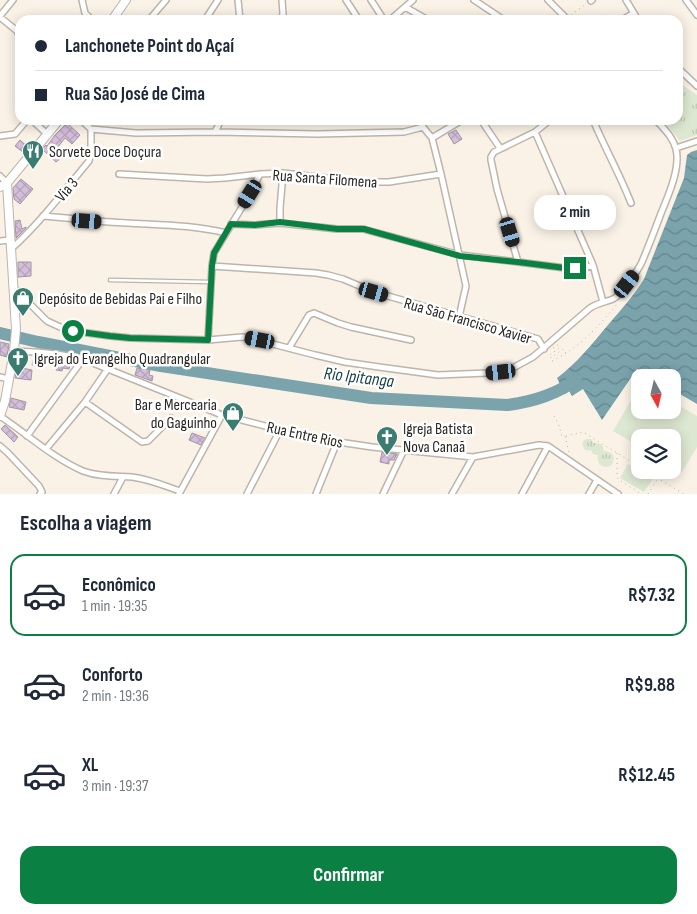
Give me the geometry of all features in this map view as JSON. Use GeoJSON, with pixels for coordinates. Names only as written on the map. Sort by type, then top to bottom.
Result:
{"type":"FeatureCollection","features":[{"type":"Feature","properties":{"kind":"street"},"geometry":{"type":"LineString","coordinates":[[13,0],[0,16],[15,29]]}},
{"type":"Feature","properties":{"kind":"street"},"geometry":{"type":"LineString","coordinates":[[82,0],[87,15]]}},
{"type":"Feature","properties":{"kind":"street"},"geometry":{"type":"LineString","coordinates":[[116,15],[126,0]]}},
{"type":"Feature","properties":{"kind":"street"},"geometry":{"type":"LineString","coordinates":[[153,15],[166,0]]}},
{"type":"Feature","properties":{"kind":"street"},"geometry":{"type":"LineString","coordinates":[[208,15],[218,0]]}},
{"type":"Feature","properties":{"kind":"street"},"geometry":{"type":"LineString","coordinates":[[238,0],[240,15]]}},
{"type":"Feature","properties":{"kind":"street"},"geometry":{"type":"LineString","coordinates":[[282,0],[283,15]]}},
{"type":"Feature","properties":{"kind":"street"},"geometry":{"type":"LineString","coordinates":[[346,0],[356,15]]}},
{"type":"Feature","properties":{"kind":"street"},"geometry":{"type":"LineString","coordinates":[[371,0],[381,15]]}},
{"type":"Feature","properties":{"kind":"street"},"geometry":{"type":"LineString","coordinates":[[396,15],[413,0]]}},
{"type":"Feature","properties":{"kind":"street"},"geometry":{"type":"LineString","coordinates":[[474,0],[496,15]]}},
{"type":"Feature","properties":{"kind":"street"},"geometry":{"type":"LineString","coordinates":[[548,0],[563,15]]}},
{"type":"Feature","properties":{"kind":"street"},"geometry":{"type":"LineString","coordinates":[[626,0],[634,13],[631,15]]}},
{"type":"Feature","properties":{"kind":"street"},"geometry":{"type":"LineString","coordinates":[[686,0],[697,15]]}},
{"type":"Feature","properties":{"kind":"street"},"geometry":{"type":"LineString","coordinates":[[405,7],[419,15]]}},
{"type":"Feature","properties":{"kind":"street"},"geometry":{"type":"LineString","coordinates":[[683,73],[697,86]]}},
{"type":"Feature","properties":{"kind":"street"},"geometry":{"type":"LineString","coordinates":[[0,136],[15,134],[22,125]]}},
{"type":"Feature","properties":{"kind":"street"},"geometry":{"type":"LineString","coordinates":[[37,125],[47,134]]}},
{"type":"Feature","properties":{"kind":"street"},"geometry":{"type":"LineString","coordinates":[[3,185],[55,125]]}},
{"type":"Feature","properties":{"kind":"street"},"geometry":{"type":"LineString","coordinates":[[87,125],[91,129],[136,133],[318,134],[404,132],[423,127],[432,138],[466,286],[459,316]]}},
{"type":"Feature","properties":{"kind":"street"},"geometry":{"type":"LineString","coordinates":[[215,132],[218,125]]}},
{"type":"Feature","properties":{"kind":"street"},"geometry":{"type":"LineString","coordinates":[[432,138],[454,125]]}},
{"type":"Feature","properties":{"kind":"street"},"geometry":{"type":"LineString","coordinates":[[484,125],[500,148]]}},
{"type":"Feature","properties":{"kind":"street"},"geometry":{"type":"LineString","coordinates":[[518,262],[497,189],[491,156],[500,148],[535,132],[544,125]]}},
{"type":"Feature","properties":{"kind":"street"},"geometry":{"type":"LineString","coordinates":[[596,125],[603,144],[620,175],[630,203]]}},
{"type":"Feature","properties":{"kind":"street"},"geometry":{"type":"LineString","coordinates":[[12,286],[47,320],[66,329],[110,336],[208,340],[242,337],[345,362],[438,375],[501,372],[523,364],[544,349],[590,308],[619,295],[642,264],[675,174],[676,148],[671,136],[661,125]]}},
{"type":"Feature","properties":{"kind":"street","name":"Via 3"},"geometry":{"type":"LineString","coordinates":[[11,245],[23,238],[88,161],[91,129]]}},
{"type":"Feature","properties":{"kind":"street"},"geometry":{"type":"LineString","coordinates":[[535,132],[593,265],[603,302]]}},
{"type":"Feature","properties":{"kind":"street"},"geometry":{"type":"LineString","coordinates":[[676,148],[697,142]]}},
{"type":"Feature","properties":{"kind":"street"},"geometry":{"type":"LineString","coordinates":[[280,222],[283,172]]}},
{"type":"Feature","properties":{"kind":"street","name":"Rua Santa Filomena"},"geometry":{"type":"LineString","coordinates":[[119,174],[225,178],[283,172],[360,182],[389,182],[441,174]]}},
{"type":"Feature","properties":{"kind":"street"},"geometry":{"type":"LineString","coordinates":[[208,340],[214,253],[260,174]]}},
{"type":"Feature","properties":{"kind":"street"},"geometry":{"type":"LineString","coordinates":[[0,176],[3,185],[11,245],[16,329],[14,347],[4,378],[5,401],[0,416],[46,449],[83,470],[101,475],[134,477],[179,493],[222,415]]}},
{"type":"Feature","properties":{"kind":"street"},"geometry":{"type":"LineString","coordinates":[[43,216],[87,221],[176,225],[212,229],[226,233]]}},
{"type":"Feature","properties":{"kind":"street"},"geometry":{"type":"LineString","coordinates":[[231,224],[255,225],[280,222],[337,229],[364,229],[460,256],[565,268],[584,268],[593,265]]}},
{"type":"Feature","properties":{"kind":"street"},"geometry":{"type":"LineString","coordinates":[[0,242],[11,245]]}},
{"type":"Feature","properties":{"kind":"street","name":"Rua São Francisco Xavier"},"geometry":{"type":"LineString","coordinates":[[212,266],[309,272],[328,275],[374,292],[538,339],[544,349]]}},
{"type":"Feature","properties":{"kind":"street"},"geometry":{"type":"LineString","coordinates":[[289,348],[312,313],[351,327],[411,340]]}},
{"type":"Feature","properties":{"kind":"street","name":"Rua Entre Rios"},"geometry":{"type":"LineString","coordinates":[[14,347],[83,359],[222,415],[337,442],[472,457],[539,445],[548,446]]}},
{"type":"Feature","properties":{"kind":"street"},"geometry":{"type":"LineString","coordinates":[[27,436],[83,359]]}},
{"type":"Feature","properties":{"kind":"street"},"geometry":{"type":"LineString","coordinates":[[46,449],[85,402],[107,370]]}},
{"type":"Feature","properties":{"kind":"street"},"geometry":{"type":"LineString","coordinates":[[85,402],[144,443],[171,418]]}},
{"type":"Feature","properties":{"kind":"street"},"geometry":{"type":"LineString","coordinates":[[247,494],[280,430]]}},
{"type":"Feature","properties":{"kind":"street"},"geometry":{"type":"LineString","coordinates":[[316,494],[337,442]]}},
{"type":"Feature","properties":{"kind":"street"},"geometry":{"type":"LineString","coordinates":[[0,446],[39,486],[41,493]]}},
{"type":"Feature","properties":{"kind":"street"},"geometry":{"type":"LineString","coordinates":[[522,494],[548,446],[618,494]]}},
{"type":"Feature","properties":{"kind":"street"},"geometry":{"type":"LineString","coordinates":[[383,494],[404,450]]}},
{"type":"Feature","properties":{"kind":"street"},"geometry":{"type":"LineString","coordinates":[[452,494],[472,457]]}},
{"type":"Feature","properties":{"kind":"street"},"geometry":{"type":"LineString","coordinates":[[114,494],[123,477]]}},
{"type":"Feature","properties":{"kind":"street"},"geometry":{"type":"LineString","coordinates":[[589,494],[597,480]]}},
{"type":"Feature","properties":{"kind":"lane"},"geometry":{"type":"LineString","coordinates":[[110,280],[212,282]]}},
{"type":"Feature","properties":{"kind":"path"},"geometry":{"type":"LineString","coordinates":[[572,15],[592,0]]}},
{"type":"Feature","properties":{"kind":"path"},"geometry":{"type":"LineString","coordinates":[[552,350],[558,345],[560,347],[550,356],[551,358],[563,349],[567,354]]}},
{"type":"Feature","properties":{"kind":"path"},"geometry":{"type":"LineString","coordinates":[[554,416],[562,436],[565,436],[569,454]]}},
{"type":"Feature","properties":{"kind":"path"},"geometry":{"type":"LineString","coordinates":[[565,436],[582,432],[631,462]]}},
{"type":"Feature","properties":{"kind":"path"},"geometry":{"type":"LineString","coordinates":[[617,453],[617,477],[641,494]]}},
{"type":"Feature","properties":{"kind":"path"},"geometry":{"type":"LineString","coordinates":[[648,494],[658,479],[683,494]]}},
{"type":"Feature","properties":{"kind":"green space"},"geometry":{"type":"Polygon","coordinates":[[[683,85],[697,95],[697,135],[680,141],[665,125],[683,125],[683,85]]]}},
{"type":"Feature","properties":{"kind":"green space"},"geometry":{"type":"Polygon","coordinates":[[[631,400],[631,419],[681,419],[681,407],[697,416],[697,447],[682,472],[681,429],[631,429],[631,442],[613,431],[631,400]]]}},
{"type":"Feature","properties":{"kind":"green space"},"geometry":{"type":"Polygon","coordinates":[[[587,439],[601,444],[604,451],[612,454],[614,458],[612,465],[601,466],[598,461],[598,455],[593,454],[591,450],[584,449],[582,444],[587,439]]]}},
{"type":"Feature","properties":{"kind":"green space"},"geometry":{"type":"Polygon","coordinates":[[[628,464],[631,466],[631,479],[652,479],[644,492],[620,478],[628,464]]]}},
{"type":"Feature","properties":{"kind":"water"},"geometry":{"type":"Polygon","coordinates":[[[697,150],[697,404],[681,395],[681,369],[631,369],[631,378],[602,420],[583,389],[572,396],[569,391],[565,394],[557,378],[590,346],[644,279],[684,178],[687,155],[697,150]]]}},
{"type":"Feature","properties":{"kind":"building"},"geometry":{"type":"Polygon","coordinates":[[[65,125],[69,125],[80,135],[72,144],[65,138],[54,152],[61,158],[56,162],[42,149],[47,146],[65,125]]]}},
{"type":"Feature","properties":{"kind":"building"},"geometry":{"type":"Polygon","coordinates":[[[456,130],[462,139],[454,144],[448,134],[456,130]]]}},
{"type":"Feature","properties":{"kind":"building"},"geometry":{"type":"Polygon","coordinates":[[[20,140],[29,148],[24,153],[15,146],[20,140]]]}},
{"type":"Feature","properties":{"kind":"building"},"geometry":{"type":"Polygon","coordinates":[[[21,179],[33,189],[20,204],[14,199],[13,188],[21,179]]]}},
{"type":"Feature","properties":{"kind":"building"},"geometry":{"type":"Polygon","coordinates":[[[20,220],[22,229],[26,228],[16,238],[15,221],[20,220]]]}},
{"type":"Feature","properties":{"kind":"building"},"geometry":{"type":"Polygon","coordinates":[[[18,262],[31,262],[31,276],[18,277],[18,262]]]}},
{"type":"Feature","properties":{"kind":"building"},"geometry":{"type":"Polygon","coordinates":[[[0,342],[9,344],[7,357],[0,355],[0,342]]]}},
{"type":"Feature","properties":{"kind":"building"},"geometry":{"type":"Polygon","coordinates":[[[34,357],[45,359],[43,368],[32,365],[34,357]]]}},
{"type":"Feature","properties":{"kind":"building"},"geometry":{"type":"Polygon","coordinates":[[[57,359],[71,362],[69,369],[56,370],[57,359]]]}},
{"type":"Feature","properties":{"kind":"building"},"geometry":{"type":"Polygon","coordinates":[[[17,367],[32,370],[31,380],[15,378],[17,367]]]}},
{"type":"Feature","properties":{"kind":"building"},"geometry":{"type":"Polygon","coordinates":[[[137,368],[150,370],[149,375],[153,376],[152,381],[135,375],[137,368]]]}},
{"type":"Feature","properties":{"kind":"building"},"geometry":{"type":"Polygon","coordinates":[[[11,398],[26,402],[24,410],[9,407],[11,398]]]}},
{"type":"Feature","properties":{"kind":"building"},"geometry":{"type":"Polygon","coordinates":[[[5,425],[18,437],[14,442],[1,429],[5,425]]]}},
{"type":"Feature","properties":{"kind":"building"},"geometry":{"type":"Polygon","coordinates":[[[192,433],[205,438],[201,445],[189,440],[192,433]]]}},
{"type":"Feature","properties":{"kind":"building"},"geometry":{"type":"Polygon","coordinates":[[[382,452],[397,454],[394,460],[389,460],[389,464],[380,462],[382,452]]]}},
{"type":"Feature","properties":{"kind":"waterway","name":"Rio Ipitanga"},"geometry":{"type":"LineString","coordinates":[[0,333],[161,366],[371,398],[507,405],[543,397],[560,390],[576,380]]}},
{"type":"Feature","properties":{"kind":"place","name":"Sorvete Doce Doçura"},"geometry":{"type":"Point","coordinates":[33,170]}},
{"type":"Feature","properties":{"kind":"place","name":"Depósito de Bebidas Pai e Filho"},"geometry":{"type":"Point","coordinates":[23,317]}},
{"type":"Feature","properties":{"kind":"place","name":"Igreja do Evangelho Quadrangular"},"geometry":{"type":"Point","coordinates":[18,377]}},
{"type":"Feature","properties":{"kind":"place","name":"Bar e Mercearia do Gaguinho"},"geometry":{"type":"Point","coordinates":[233,432]}},
{"type":"Feature","properties":{"kind":"place","name":"Igreja Batista Nova Canaã"},"geometry":{"type":"Point","coordinates":[387,456]}},
{"type":"Feature","properties":{"kind":"route"},"geometry":{"type":"LineString","coordinates":[[73,331],[130,338],[208,340],[214,253],[231,224],[255,225],[280,222],[337,229],[364,229],[460,256],[575,268]]}}]}
